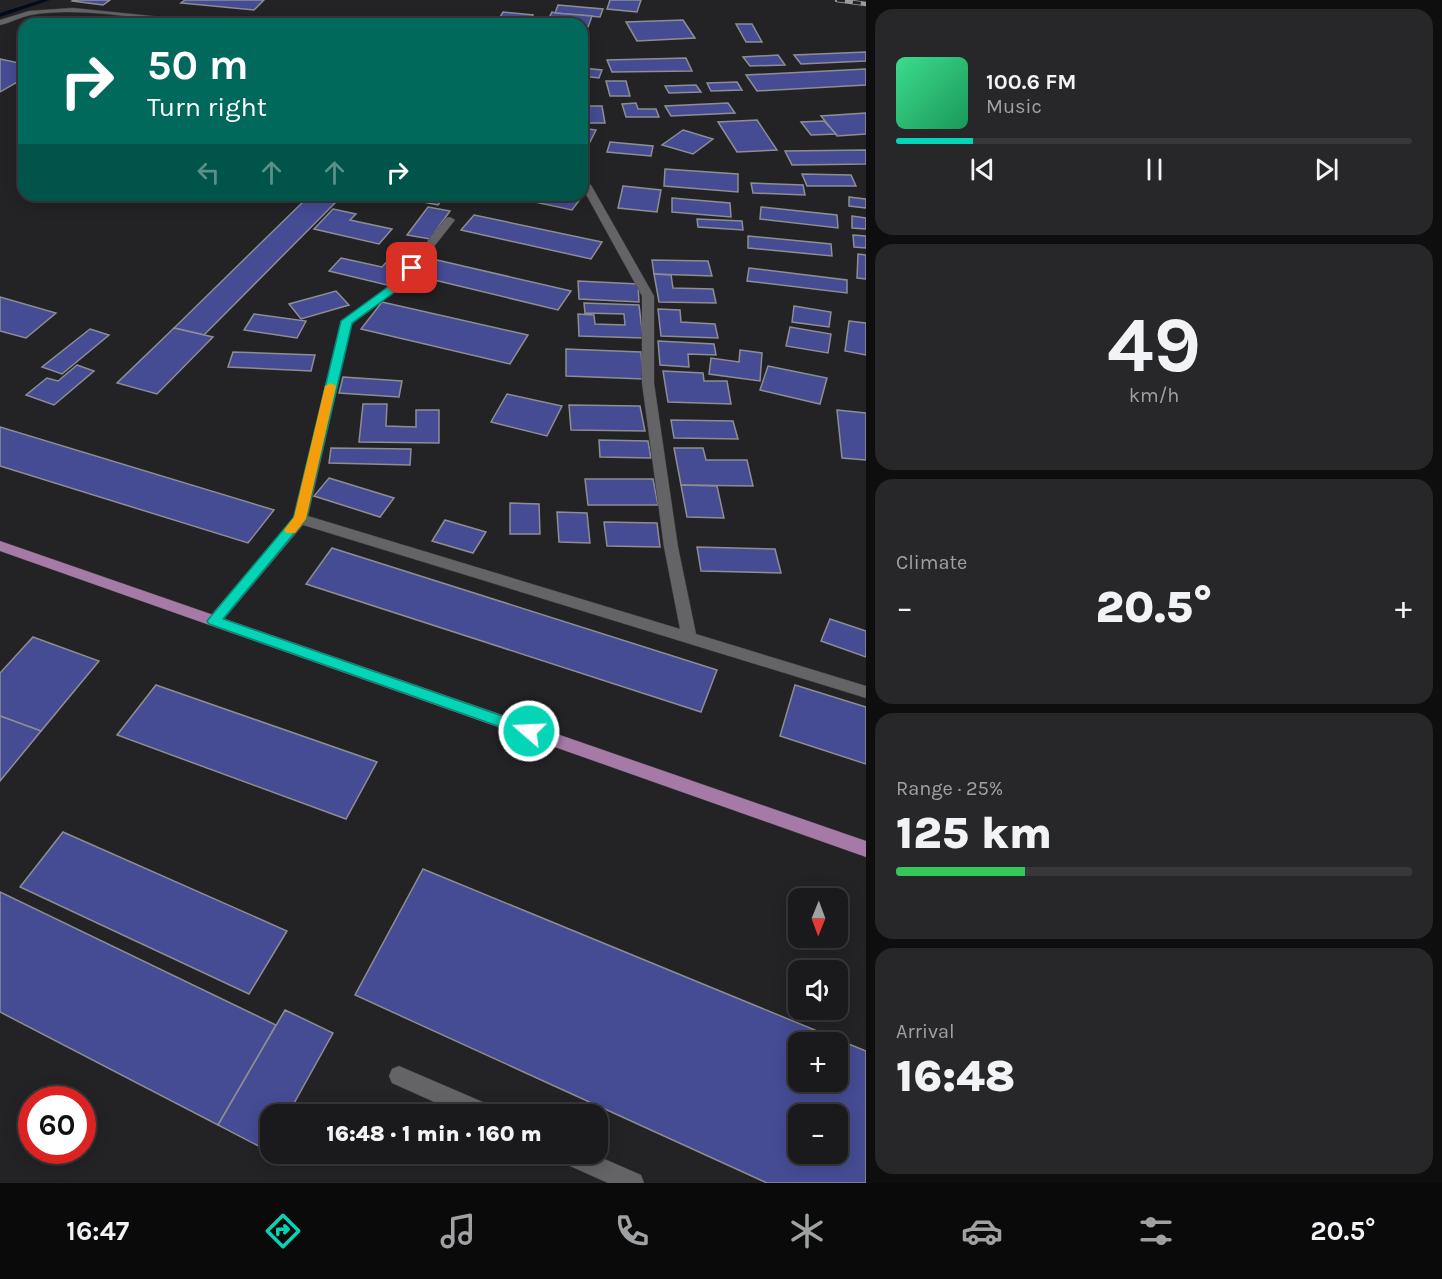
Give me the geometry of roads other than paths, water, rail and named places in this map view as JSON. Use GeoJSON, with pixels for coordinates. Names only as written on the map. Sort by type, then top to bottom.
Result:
{"type":"FeatureCollection","features":[{"type":"Feature","properties":{"kind":"main road"},"geometry":{"type":"LineString","coordinates":[[0,546],[866,849]]}},
{"type":"Feature","properties":{"kind":"street"},"geometry":{"type":"LineString","coordinates":[[0,23],[29,13],[73,10],[152,18]]}},
{"type":"Feature","properties":{"kind":"street"},"geometry":{"type":"LineString","coordinates":[[588,189],[648,296],[648,383],[671,547],[688,637]]}},
{"type":"Feature","properties":{"kind":"street"},"geometry":{"type":"LineString","coordinates":[[214,621],[300,519],[347,321],[399,284],[450,220]]}},
{"type":"Feature","properties":{"kind":"street"},"geometry":{"type":"LineString","coordinates":[[300,519],[866,692]]}},
{"type":"Feature","properties":{"kind":"street"},"geometry":{"type":"LineString","coordinates":[[399,1076],[462,1104]]}},
{"type":"Feature","properties":{"kind":"street"},"geometry":{"type":"LineString","coordinates":[[591,1164],[633,1183]]}},
{"type":"Feature","properties":{"kind":"waterway"},"geometry":{"type":"LineString","coordinates":[[0,15],[47,0]]}},
{"type":"Feature","properties":{"kind":"railway"},"geometry":{"type":"LineString","coordinates":[[837,0],[866,4]]}}]}
